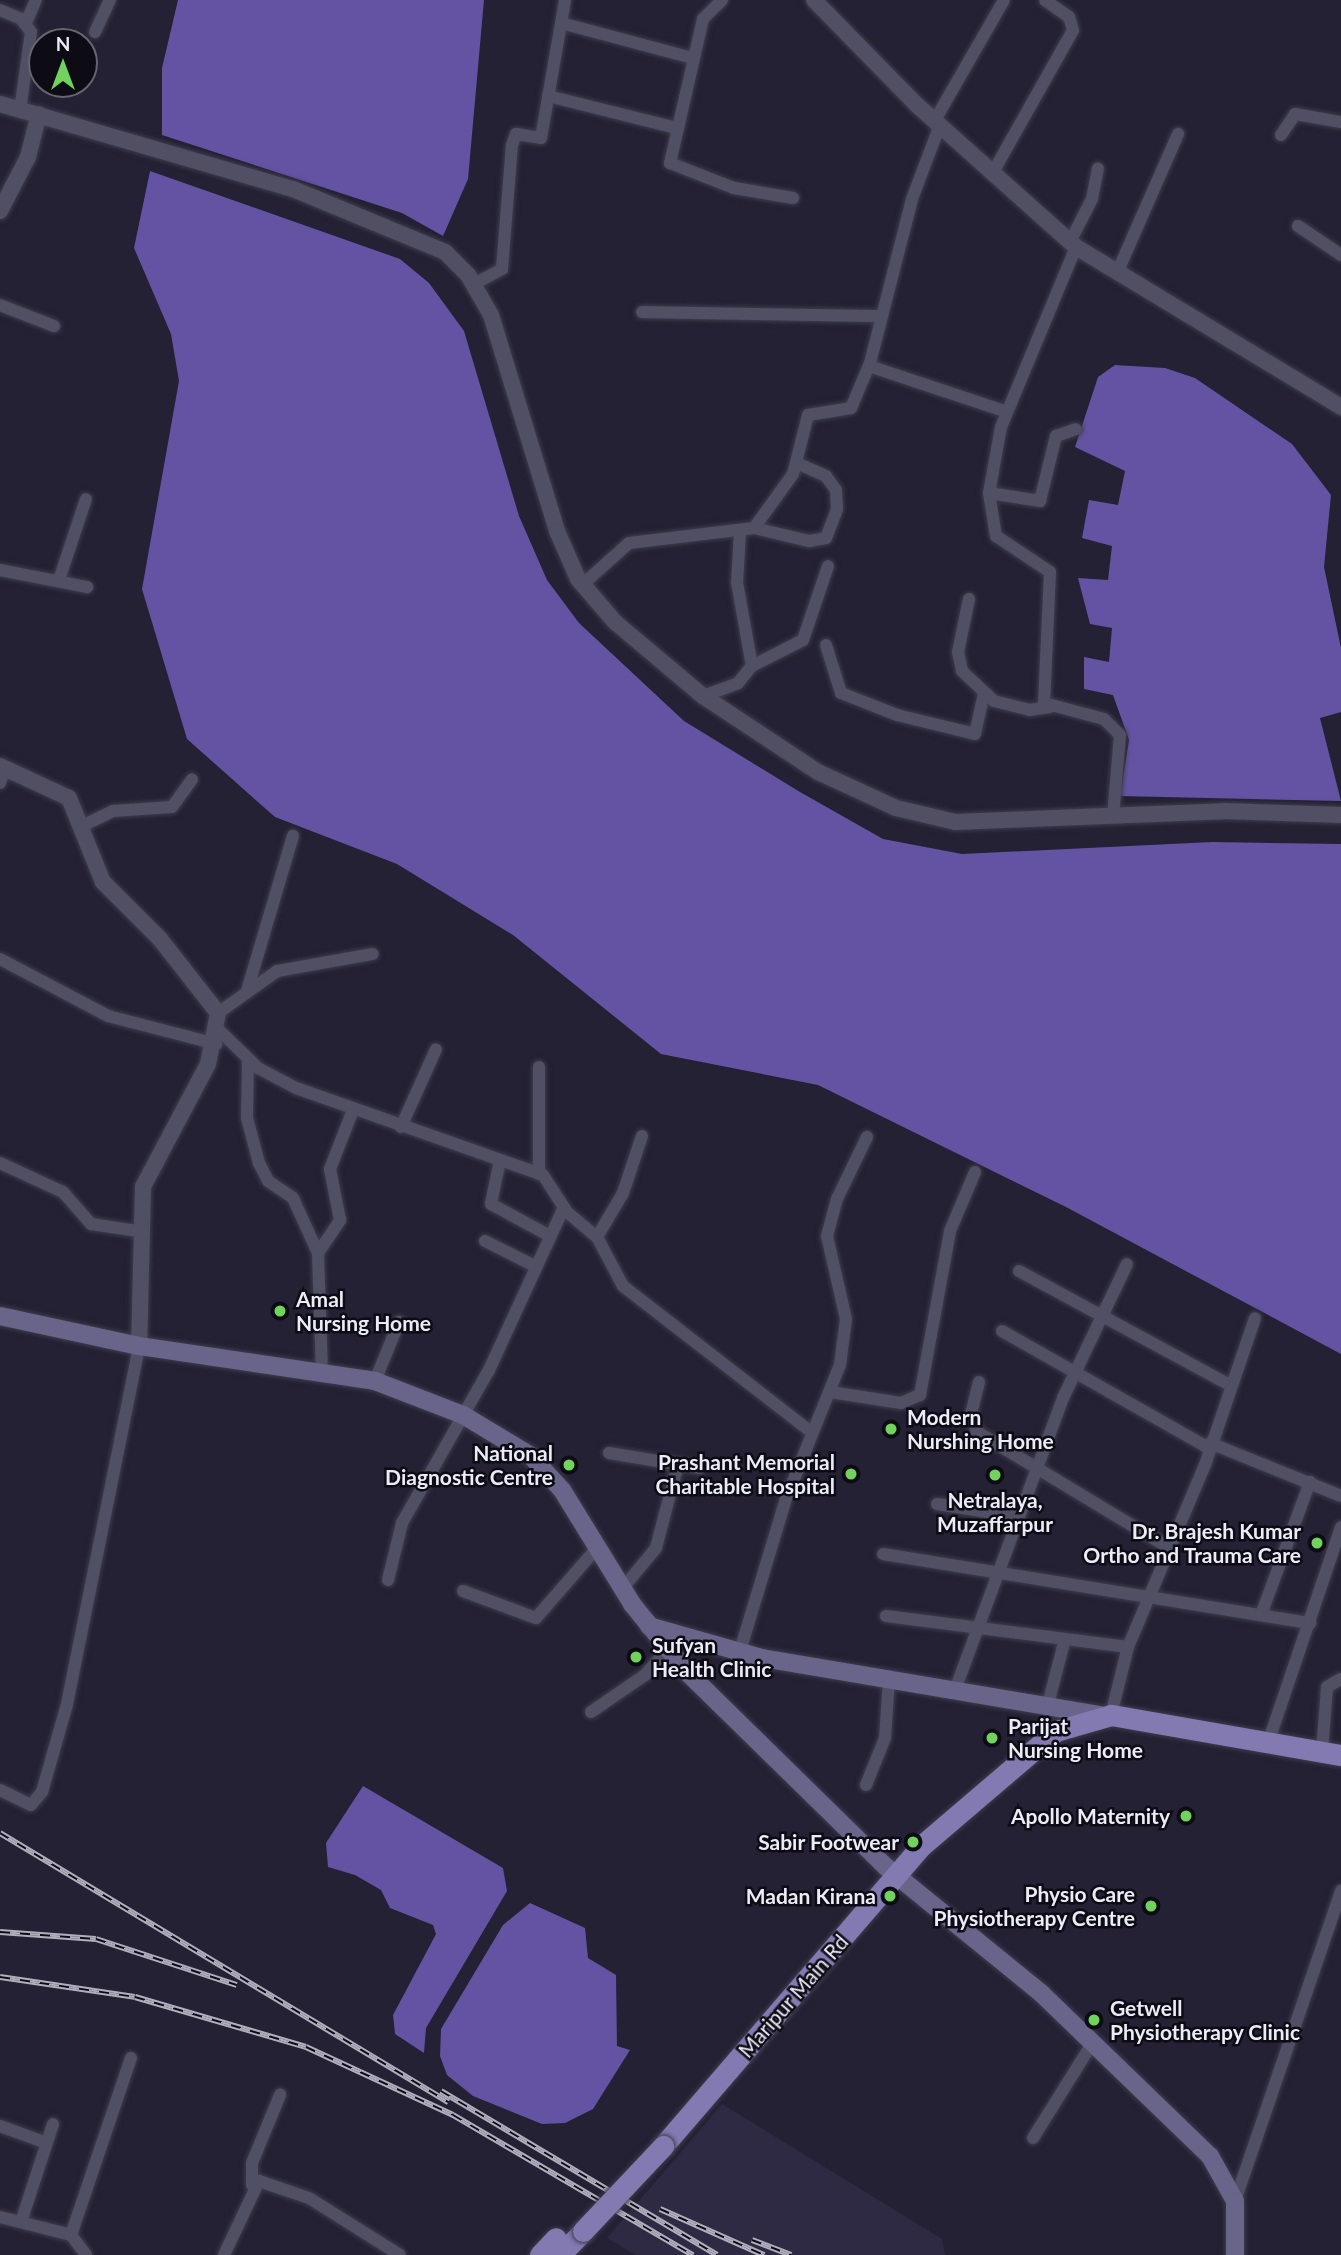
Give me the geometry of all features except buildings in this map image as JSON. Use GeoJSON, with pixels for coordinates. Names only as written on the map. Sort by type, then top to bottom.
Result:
{"type":"FeatureCollection","features":[{"type":"Feature","properties":{"kind":"main road"},"geometry":{"type":"LineString","coordinates":[[0,1316],[139,1346],[375,1381],[463,1415],[545,1469],[622,1589],[667,1650],[895,1875],[1093,2042],[1210,2156],[1235,2201],[1235,2255]]}},
{"type":"Feature","properties":{"kind":"main road"},"geometry":{"type":"LineString","coordinates":[[649,1626],[740,1651],[889,1679],[1047,1708],[1111,1715],[1332,1753]]}},
{"type":"Feature","properties":{"kind":"main road","name":"Maripur Main Rd"},"geometry":{"type":"LineString","coordinates":[[540,2255],[583,2231],[663,2146],[895,1875],[1039,1742],[1072,1724],[1111,1715]]}},
{"type":"Feature","properties":{"kind":"street"},"geometry":{"type":"LineString","coordinates":[[20,110],[19,85],[31,38],[26,23],[36,0]]}},
{"type":"Feature","properties":{"kind":"street"},"geometry":{"type":"LineString","coordinates":[[97,28],[110,0]]}},
{"type":"Feature","properties":{"kind":"street"},"geometry":{"type":"LineString","coordinates":[[474,284],[502,269],[513,138],[541,138],[565,0]]}},
{"type":"Feature","properties":{"kind":"street"},"geometry":{"type":"LineString","coordinates":[[722,0],[708,8],[669,157],[679,170],[793,198]]}},
{"type":"Feature","properties":{"kind":"street"},"geometry":{"type":"LineString","coordinates":[[582,585],[629,543],[678,533],[740,533],[754,528],[775,505],[797,463],[808,415],[851,408],[869,366],[912,199],[937,122],[1004,0]]}},
{"type":"Feature","properties":{"kind":"street"},"geometry":{"type":"LineString","coordinates":[[992,174],[1073,30],[1069,17],[1045,0]]}},
{"type":"Feature","properties":{"kind":"street"},"geometry":{"type":"LineString","coordinates":[[819,2],[937,122],[1073,244],[1341,407]]}},
{"type":"Feature","properties":{"kind":"street"},"geometry":{"type":"LineString","coordinates":[[0,10],[26,23]]}},
{"type":"Feature","properties":{"kind":"street"},"geometry":{"type":"LineString","coordinates":[[561,23],[693,58]]}},
{"type":"Feature","properties":{"kind":"street"},"geometry":{"type":"LineString","coordinates":[[548,96],[676,128]]}},
{"type":"Feature","properties":{"kind":"street"},"geometry":{"type":"LineString","coordinates":[[0,104],[381,221],[445,252],[474,284],[498,334],[556,531],[582,585],[615,622],[703,696],[818,772],[923,817],[991,825],[1224,811],[1341,815]]}},
{"type":"Feature","properties":{"kind":"street"},"geometry":{"type":"LineString","coordinates":[[0,211],[28,157],[39,114]]}},
{"type":"Feature","properties":{"kind":"street"},"geometry":{"type":"LineString","coordinates":[[1281,135],[1295,114],[1341,122]]}},
{"type":"Feature","properties":{"kind":"street"},"geometry":{"type":"LineString","coordinates":[[1117,273],[1178,134]]}},
{"type":"Feature","properties":{"kind":"street"},"geometry":{"type":"LineString","coordinates":[[1051,707],[1041,697],[1050,572],[996,536],[989,493],[1007,411],[1092,199],[1098,169]]}},
{"type":"Feature","properties":{"kind":"street"},"geometry":{"type":"LineString","coordinates":[[1298,226],[1341,255]]}},
{"type":"Feature","properties":{"kind":"street"},"geometry":{"type":"LineString","coordinates":[[0,305],[54,326]]}},
{"type":"Feature","properties":{"kind":"street"},"geometry":{"type":"LineString","coordinates":[[642,312],[882,316]]}},
{"type":"Feature","properties":{"kind":"street"},"geometry":{"type":"LineString","coordinates":[[869,366],[1007,411]]}},
{"type":"Feature","properties":{"kind":"street"},"geometry":{"type":"LineString","coordinates":[[989,493],[1040,501],[1056,436],[1076,429]]}},
{"type":"Feature","properties":{"kind":"street"},"geometry":{"type":"LineString","coordinates":[[754,528],[809,541],[826,538],[837,509],[836,491],[826,476],[797,463]]}},
{"type":"Feature","properties":{"kind":"street"},"geometry":{"type":"LineString","coordinates":[[60,577],[86,499]]}},
{"type":"Feature","properties":{"kind":"street"},"geometry":{"type":"LineString","coordinates":[[740,533],[737,583],[752,666]]}},
{"type":"Feature","properties":{"kind":"street"},"geometry":{"type":"LineString","coordinates":[[703,696],[738,683],[752,666],[803,640],[828,566]]}},
{"type":"Feature","properties":{"kind":"street"},"geometry":{"type":"LineString","coordinates":[[0,570],[60,577],[87,587]]}},
{"type":"Feature","properties":{"kind":"street"},"geometry":{"type":"LineString","coordinates":[[969,599],[958,664],[984,693],[1017,708],[1051,707],[1104,719],[1120,734],[1113,817]]}},
{"type":"Feature","properties":{"kind":"street"},"geometry":{"type":"LineString","coordinates":[[826,645],[841,693],[897,715],[975,734],[984,693]]}},
{"type":"Feature","properties":{"kind":"street"},"geometry":{"type":"LineString","coordinates":[[2,773],[61,791],[82,827],[103,882],[160,939],[217,1028],[247,1060],[353,1110],[540,1174],[552,1182],[564,1207],[597,1237],[623,1286],[811,1432]]}},
{"type":"Feature","properties":{"kind":"street"},"geometry":{"type":"LineString","coordinates":[[82,827],[113,811],[172,807],[192,779]]}},
{"type":"Feature","properties":{"kind":"street"},"geometry":{"type":"LineString","coordinates":[[247,991],[293,836]]}},
{"type":"Feature","properties":{"kind":"street"},"geometry":{"type":"LineString","coordinates":[[0,1790],[31,1805],[42,1792],[67,1704],[139,1346],[138,1231],[149,1166],[217,1028],[247,991],[277,971],[372,954]]}},
{"type":"Feature","properties":{"kind":"street"},"geometry":{"type":"LineString","coordinates":[[0,959],[108,1016],[217,1028]]}},
{"type":"Feature","properties":{"kind":"street"},"geometry":{"type":"LineString","coordinates":[[401,1127],[436,1049]]}},
{"type":"Feature","properties":{"kind":"street"},"geometry":{"type":"LineString","coordinates":[[247,1060],[247,1118],[259,1163],[268,1181],[293,1198],[318,1253],[322,1373]]}},
{"type":"Feature","properties":{"kind":"street"},"geometry":{"type":"LineString","coordinates":[[540,1067],[540,1174]]}},
{"type":"Feature","properties":{"kind":"street"},"geometry":{"type":"LineString","coordinates":[[318,1253],[340,1220],[330,1169],[353,1110]]}},
{"type":"Feature","properties":{"kind":"street"},"geometry":{"type":"LineString","coordinates":[[597,1237],[624,1193],[642,1136]]}},
{"type":"Feature","properties":{"kind":"street"},"geometry":{"type":"LineString","coordinates":[[740,1651],[811,1432],[830,1392],[846,1319],[827,1236],[836,1199],[867,1137]]}},
{"type":"Feature","properties":{"kind":"street"},"geometry":{"type":"LineString","coordinates":[[500,1160],[491,1204],[548,1235]]}},
{"type":"Feature","properties":{"kind":"street"},"geometry":{"type":"LineString","coordinates":[[0,1163],[62,1192],[91,1224],[138,1231]]}},
{"type":"Feature","properties":{"kind":"street"},"geometry":{"type":"LineString","coordinates":[[830,1392],[901,1403],[920,1395],[950,1231],[975,1172]]}},
{"type":"Feature","properties":{"kind":"street"},"geometry":{"type":"LineString","coordinates":[[388,1580],[402,1523],[463,1415],[548,1235],[564,1207]]}},
{"type":"Feature","properties":{"kind":"street"},"geometry":{"type":"LineString","coordinates":[[485,1241],[535,1266]]}},
{"type":"Feature","properties":{"kind":"street"},"geometry":{"type":"LineString","coordinates":[[955,1690],[1017,1517],[1098,1313],[1127,1264]]}},
{"type":"Feature","properties":{"kind":"street"},"geometry":{"type":"LineString","coordinates":[[1018,1271],[1228,1384]]}},
{"type":"Feature","properties":{"kind":"street"},"geometry":{"type":"LineString","coordinates":[[1111,1715],[1128,1647],[1210,1445],[1228,1384],[1255,1318]]}},
{"type":"Feature","properties":{"kind":"street"},"geometry":{"type":"LineString","coordinates":[[375,1381],[399,1322]]}},
{"type":"Feature","properties":{"kind":"street"},"geometry":{"type":"LineString","coordinates":[[1002,1331],[1074,1373],[1210,1445],[1341,1496]]}},
{"type":"Feature","properties":{"kind":"street"},"geometry":{"type":"LineString","coordinates":[[979,1382],[971,1414],[977,1432],[1168,1547]]}},
{"type":"Feature","properties":{"kind":"street"},"geometry":{"type":"LineString","coordinates":[[609,1453],[700,1468]]}},
{"type":"Feature","properties":{"kind":"street"},"geometry":{"type":"LineString","coordinates":[[622,1589],[656,1548],[678,1464]]}},
{"type":"Feature","properties":{"kind":"street"},"geometry":{"type":"LineString","coordinates":[[1261,1615],[1310,1482]]}},
{"type":"Feature","properties":{"kind":"street"},"geometry":{"type":"LineString","coordinates":[[937,1504],[1017,1517]]}},
{"type":"Feature","properties":{"kind":"street"},"geometry":{"type":"LineString","coordinates":[[1268,1743],[1341,1527]]}},
{"type":"Feature","properties":{"kind":"street"},"geometry":{"type":"LineString","coordinates":[[463,1591],[536,1618],[596,1549]]}},
{"type":"Feature","properties":{"kind":"street"},"geometry":{"type":"LineString","coordinates":[[883,1554],[1310,1623]]}},
{"type":"Feature","properties":{"kind":"street"},"geometry":{"type":"LineString","coordinates":[[886,1616],[1128,1647]]}},
{"type":"Feature","properties":{"kind":"street"},"geometry":{"type":"LineString","coordinates":[[1047,1708],[1065,1639]]}},
{"type":"Feature","properties":{"kind":"street"},"geometry":{"type":"LineString","coordinates":[[590,1712],[645,1675],[667,1650]]}},
{"type":"Feature","properties":{"kind":"street"},"geometry":{"type":"LineString","coordinates":[[866,1784],[885,1738],[889,1679]]}},
{"type":"Feature","properties":{"kind":"street"},"geometry":{"type":"LineString","coordinates":[[1332,1753],[1327,1687],[1341,1679]]}},
{"type":"Feature","properties":{"kind":"street"},"geometry":{"type":"LineString","coordinates":[[1235,2201],[1341,1891]]}},
{"type":"Feature","properties":{"kind":"street"},"geometry":{"type":"LineString","coordinates":[[1032,2138],[1093,2042]]}},
{"type":"Feature","properties":{"kind":"street"},"geometry":{"type":"LineString","coordinates":[[71,2235],[131,2058]]}},
{"type":"Feature","properties":{"kind":"street"},"geometry":{"type":"LineString","coordinates":[[224,2255],[252,2185],[252,2163],[280,2095]]}},
{"type":"Feature","properties":{"kind":"street"},"geometry":{"type":"LineString","coordinates":[[21,2222],[44,2142],[53,2124]]}},
{"type":"Feature","properties":{"kind":"street"},"geometry":{"type":"LineString","coordinates":[[0,2126],[44,2142]]}},
{"type":"Feature","properties":{"kind":"street"},"geometry":{"type":"LineString","coordinates":[[252,2185],[268,2181],[296,2192],[400,2255]]}},
{"type":"Feature","properties":{"kind":"street"},"geometry":{"type":"LineString","coordinates":[[0,2232],[2,2218],[71,2235],[86,2255]]}},
{"type":"Feature","properties":{"kind":"shaded area"},"geometry":{"type":"Polygon","coordinates":[[[178,0],[484,0],[468,179],[443,236],[402,213],[162,135],[162,68],[178,0]]]}},
{"type":"Feature","properties":{"kind":"shaded area"},"geometry":{"type":"Polygon","coordinates":[[[150,171],[400,259],[429,283],[464,331],[519,516],[547,580],[579,623],[684,721],[883,839],[962,854],[1212,842],[1341,844],[1341,1354],[1066,1207],[818,1085],[661,1054],[513,935],[397,864],[275,817],[187,739],[142,589],[179,381],[171,334],[134,248],[150,171]]]}},
{"type":"Feature","properties":{"kind":"shaded area"},"geometry":{"type":"Polygon","coordinates":[[[1115,365],[1165,368],[1195,378],[1292,444],[1331,495],[1324,567],[1341,648],[1341,712],[1320,718],[1341,801],[1120,796],[1129,740],[1113,695],[1084,689],[1084,657],[1109,662],[1112,628],[1090,624],[1078,578],[1108,580],[1112,546],[1082,538],[1089,500],[1118,505],[1125,471],[1075,447],[1098,377],[1115,365]]]}},
{"type":"Feature","properties":{"kind":"shaded area"},"geometry":{"type":"Polygon","coordinates":[[[363,1786],[503,1868],[507,1891],[426,2028],[424,2053],[395,2034],[393,2015],[436,1934],[433,1925],[390,1908],[381,1890],[355,1875],[328,1867],[326,1843],[363,1786]]]}},
{"type":"Feature","properties":{"kind":"shaded area"},"geometry":{"type":"Polygon","coordinates":[[[530,1903],[585,1928],[588,1958],[616,1975],[617,2046],[630,2050],[593,2109],[565,2123],[542,2124],[473,2096],[447,2075],[440,2056],[441,2029],[503,1925],[530,1903]]]}},
{"type":"Feature","properties":{"kind":"shaded area"},"geometry":{"type":"Polygon","coordinates":[[[722,2104],[942,2239],[945,2255],[636,2255],[607,2238],[722,2104]]]}},
{"type":"Feature","properties":{"kind":"railway"},"geometry":{"type":"LineString","coordinates":[[0,1833],[448,2102]]}},
{"type":"Feature","properties":{"kind":"railway"},"geometry":{"type":"LineString","coordinates":[[0,1932],[96,1939],[237,1985]]}},
{"type":"Feature","properties":{"kind":"railway"},"geometry":{"type":"LineString","coordinates":[[0,1977],[135,1997],[306,2047],[453,2115],[693,2255]]}},
{"type":"Feature","properties":{"kind":"railway"},"geometry":{"type":"LineString","coordinates":[[441,2091],[717,2255]]}},
{"type":"Feature","properties":{"kind":"railway"},"geometry":{"type":"LineString","coordinates":[[660,2209],[764,2255]]}},
{"type":"Feature","properties":{"kind":"railway"},"geometry":{"type":"LineString","coordinates":[[752,2240],[791,2255]]}},
{"type":"Feature","properties":{"kind":"place","name":"Amal Nursing Home"},"geometry":{"type":"Point","coordinates":[280,1311]}},
{"type":"Feature","properties":{"kind":"place","name":"Modern Nurshing Home"},"geometry":{"type":"Point","coordinates":[891,1429]}},
{"type":"Feature","properties":{"kind":"place","name":"National Diagnostic Centre"},"geometry":{"type":"Point","coordinates":[569,1465]}},
{"type":"Feature","properties":{"kind":"place","name":"Prashant Memorial Charitable Hospital"},"geometry":{"type":"Point","coordinates":[851,1474]}},
{"type":"Feature","properties":{"kind":"place","name":"Netralaya, Muzaffarpur"},"geometry":{"type":"Point","coordinates":[995,1475]}},
{"type":"Feature","properties":{"kind":"place","name":"Dr. Brajesh Kumar Ortho and Trauma Care"},"geometry":{"type":"Point","coordinates":[1317,1543]}},
{"type":"Feature","properties":{"kind":"place","name":"Sufyan Health Clinic"},"geometry":{"type":"Point","coordinates":[636,1657]}},
{"type":"Feature","properties":{"kind":"place","name":"Parijat Nursing Home"},"geometry":{"type":"Point","coordinates":[992,1738]}},
{"type":"Feature","properties":{"kind":"place","name":"Apollo Maternity"},"geometry":{"type":"Point","coordinates":[1186,1816]}},
{"type":"Feature","properties":{"kind":"place","name":"Sabir Footwear"},"geometry":{"type":"Point","coordinates":[913,1842]}},
{"type":"Feature","properties":{"kind":"place","name":"Madan Kirana"},"geometry":{"type":"Point","coordinates":[890,1896]}},
{"type":"Feature","properties":{"kind":"place","name":"Physio Care Physiotherapy Centre"},"geometry":{"type":"Point","coordinates":[1151,1906]}},
{"type":"Feature","properties":{"kind":"place","name":"Getwell Physiotherapy Clinic"},"geometry":{"type":"Point","coordinates":[1094,2020]}}]}
